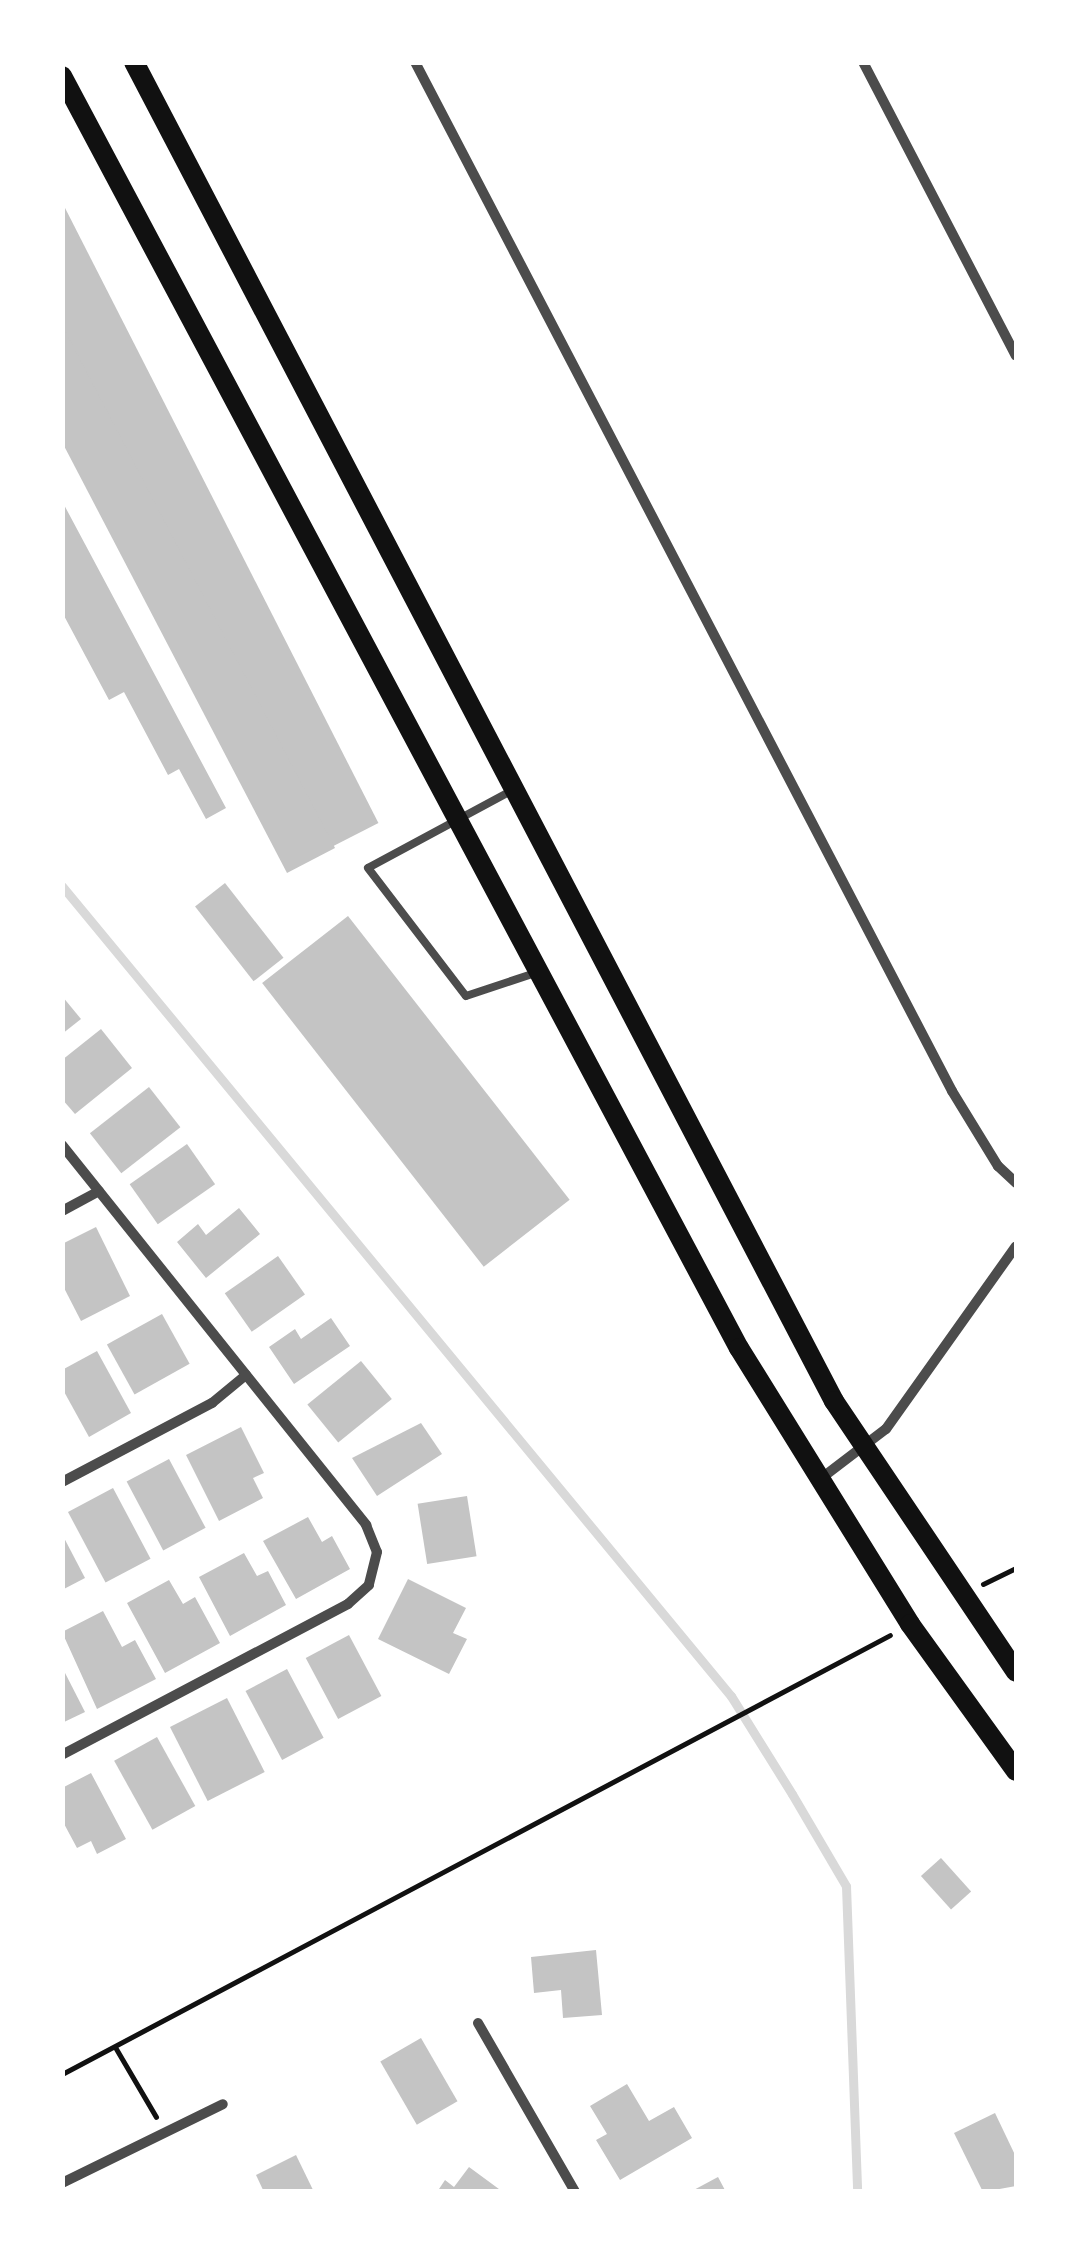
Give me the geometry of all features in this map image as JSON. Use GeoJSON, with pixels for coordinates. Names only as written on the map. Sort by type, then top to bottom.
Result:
{"type":"FeatureCollection","features":[{"type":"Feature","properties":{"kind":"main road"},"geometry":{"type":"LineString","coordinates":[[134,62],[834,1401],[1016,1672]]}},
{"type":"Feature","properties":{"kind":"main road"},"geometry":{"type":"LineString","coordinates":[[62,76],[787,1430],[1016,1771]]}},
{"type":"Feature","properties":{"kind":"street"},"geometry":{"type":"LineString","coordinates":[[415,62],[926,1045],[998,1166],[1016,1183]]}},
{"type":"Feature","properties":{"kind":"street"},"geometry":{"type":"LineString","coordinates":[[864,62],[1016,356]]}},
{"type":"Feature","properties":{"kind":"street"},"geometry":{"type":"LineString","coordinates":[[62,1145],[366,1525],[377,1565],[369,1585],[348,1604],[62,1755]]}},
{"type":"Feature","properties":{"kind":"street"},"geometry":{"type":"LineString","coordinates":[[62,1210],[99,1191]]}},
{"type":"Feature","properties":{"kind":"street"},"geometry":{"type":"LineString","coordinates":[[818,1481],[886,1429],[1016,1246]]}},
{"type":"Feature","properties":{"kind":"street"},"geometry":{"type":"LineString","coordinates":[[62,1482],[212,1404],[246,1376]]}},
{"type":"Feature","properties":{"kind":"street"},"geometry":{"type":"LineString","coordinates":[[478,2023],[575,2192]]}},
{"type":"Feature","properties":{"kind":"street"},"geometry":{"type":"LineString","coordinates":[[62,2183],[223,2104]]}},
{"type":"Feature","properties":{"kind":"lane"},"geometry":{"type":"LineString","coordinates":[[513,790],[368,868],[466,996],[539,972]]}},
{"type":"Feature","properties":{"kind":"path"},"geometry":{"type":"LineString","coordinates":[[62,2074],[801,1684]]}},
{"type":"Feature","properties":{"kind":"path"},"geometry":{"type":"LineString","coordinates":[[115,2046],[154,2108],[160,2135]]}},
{"type":"Feature","properties":{"kind":"building"},"geometry":{"type":"Polygon","coordinates":[[[62,202],[378,823],[323,851],[62,339],[62,202]]]}},
{"type":"Feature","properties":{"kind":"building"},"geometry":{"type":"Polygon","coordinates":[[[62,325],[335,848],[287,873],[62,442],[62,325]]]}},
{"type":"Feature","properties":{"kind":"building"},"geometry":{"type":"Polygon","coordinates":[[[62,501],[226,808],[206,819],[179,769],[168,775],[124,692],[109,700],[62,612],[62,501]]]}},
{"type":"Feature","properties":{"kind":"building"},"geometry":{"type":"Polygon","coordinates":[[[225,883],[283,958],[254,981],[195,906],[225,883]]]}},
{"type":"Feature","properties":{"kind":"building"},"geometry":{"type":"Polygon","coordinates":[[[348,916],[570,1200],[484,1267],[262,983],[348,916]]]}},
{"type":"Feature","properties":{"kind":"building"},"geometry":{"type":"Polygon","coordinates":[[[62,996],[81,1019],[62,1034],[62,996]]]}},
{"type":"Feature","properties":{"kind":"building"},"geometry":{"type":"Polygon","coordinates":[[[101,1029],[132,1068],[75,1114],[62,1099],[62,1060],[101,1029]]]}},
{"type":"Feature","properties":{"kind":"building"},"geometry":{"type":"Polygon","coordinates":[[[149,1087],[180,1127],[121,1173],[90,1133],[149,1087]]]}},
{"type":"Feature","properties":{"kind":"building"},"geometry":{"type":"Polygon","coordinates":[[[187,1144],[215,1184],[158,1224],[130,1184],[187,1144]]]}},
{"type":"Feature","properties":{"kind":"building"},"geometry":{"type":"Polygon","coordinates":[[[239,1208],[260,1234],[206,1278],[177,1242],[198,1224],[206,1235],[239,1208]]]}},
{"type":"Feature","properties":{"kind":"building"},"geometry":{"type":"Polygon","coordinates":[[[96,1227],[130,1296],[81,1321],[62,1284],[62,1244],[96,1227]]]}},
{"type":"Feature","properties":{"kind":"building"},"geometry":{"type":"Polygon","coordinates":[[[278,1256],[305,1295],[252,1332],[225,1293],[278,1256]]]}},
{"type":"Feature","properties":{"kind":"building"},"geometry":{"type":"Polygon","coordinates":[[[162,1314],[190,1364],[135,1394],[107,1345],[162,1314]]]}},
{"type":"Feature","properties":{"kind":"building"},"geometry":{"type":"Polygon","coordinates":[[[331,1318],[350,1346],[294,1384],[269,1347],[295,1329],[301,1339],[331,1318]]]}},
{"type":"Feature","properties":{"kind":"building"},"geometry":{"type":"Polygon","coordinates":[[[97,1351],[131,1413],[89,1437],[62,1388],[62,1370],[97,1351]]]}},
{"type":"Feature","properties":{"kind":"building"},"geometry":{"type":"Polygon","coordinates":[[[361,1361],[392,1399],[338,1443],[307,1404],[361,1361]]]}},
{"type":"Feature","properties":{"kind":"building"},"geometry":{"type":"Polygon","coordinates":[[[421,1423],[442,1454],[377,1496],[352,1458],[421,1423]]]}},
{"type":"Feature","properties":{"kind":"building"},"geometry":{"type":"Polygon","coordinates":[[[241,1427],[264,1473],[253,1478],[263,1498],[219,1521],[186,1455],[241,1427]]]}},
{"type":"Feature","properties":{"kind":"building"},"geometry":{"type":"Polygon","coordinates":[[[169,1459],[206,1528],[163,1550],[127,1482],[169,1459]]]}},
{"type":"Feature","properties":{"kind":"building"},"geometry":{"type":"Polygon","coordinates":[[[113,1488],[151,1559],[106,1583],[68,1512],[113,1488]]]}},
{"type":"Feature","properties":{"kind":"building"},"geometry":{"type":"Polygon","coordinates":[[[467,1496],[477,1556],[427,1564],[418,1504],[467,1496]]]}},
{"type":"Feature","properties":{"kind":"building"},"geometry":{"type":"Polygon","coordinates":[[[308,1517],[322,1542],[332,1536],[350,1569],[296,1599],[263,1541],[308,1517]]]}},
{"type":"Feature","properties":{"kind":"building"},"geometry":{"type":"Polygon","coordinates":[[[62,1534],[85,1578],[62,1590],[62,1534]]]}},
{"type":"Feature","properties":{"kind":"building"},"geometry":{"type":"Polygon","coordinates":[[[244,1553],[257,1576],[268,1571],[286,1605],[230,1636],[199,1577],[244,1553]]]}},
{"type":"Feature","properties":{"kind":"building"},"geometry":{"type":"Polygon","coordinates":[[[408,1579],[466,1608],[453,1633],[467,1639],[449,1674],[378,1639],[408,1579]]]}},
{"type":"Feature","properties":{"kind":"building"},"geometry":{"type":"Polygon","coordinates":[[[169,1580],[183,1604],[195,1597],[220,1643],[165,1673],[127,1603],[169,1580]]]}},
{"type":"Feature","properties":{"kind":"building"},"geometry":{"type":"Polygon","coordinates":[[[103,1611],[122,1647],[135,1640],[156,1679],[97,1709],[62,1632],[103,1611]]]}},
{"type":"Feature","properties":{"kind":"building"},"geometry":{"type":"Polygon","coordinates":[[[349,1635],[381,1696],[338,1719],[306,1658],[349,1635]]]}},
{"type":"Feature","properties":{"kind":"building"},"geometry":{"type":"Polygon","coordinates":[[[62,1667],[85,1712],[62,1723],[62,1667]]]}},
{"type":"Feature","properties":{"kind":"building"},"geometry":{"type":"Polygon","coordinates":[[[287,1669],[324,1738],[282,1760],[246,1691],[287,1669]]]}},
{"type":"Feature","properties":{"kind":"building"},"geometry":{"type":"Polygon","coordinates":[[[227,1698],[265,1772],[208,1801],[170,1727],[227,1698]]]}},
{"type":"Feature","properties":{"kind":"building"},"geometry":{"type":"Polygon","coordinates":[[[157,1737],[195,1806],[152,1830],[114,1761],[157,1737]]]}},
{"type":"Feature","properties":{"kind":"building"},"geometry":{"type":"Polygon","coordinates":[[[91,1773],[126,1839],[97,1854],[91,1841],[77,1848],[62,1820],[62,1788],[91,1773]]]}},
{"type":"Feature","properties":{"kind":"building"},"geometry":{"type":"Polygon","coordinates":[[[941,1858],[971,1891],[951,1910],[921,1876],[941,1858]]]}},
{"type":"Feature","properties":{"kind":"building"},"geometry":{"type":"Polygon","coordinates":[[[596,1950],[602,2015],[563,2018],[561,1990],[534,1993],[531,1957],[596,1950]]]}},
{"type":"Feature","properties":{"kind":"building"},"geometry":{"type":"Polygon","coordinates":[[[421,2038],[458,2101],[417,2125],[380,2062],[421,2038]]]}},
{"type":"Feature","properties":{"kind":"building"},"geometry":{"type":"Polygon","coordinates":[[[627,2084],[649,2121],[674,2107],[692,2138],[620,2180],[596,2140],[607,2134],[590,2106],[627,2084]]]}},
{"type":"Feature","properties":{"kind":"building"},"geometry":{"type":"Polygon","coordinates":[[[995,2113],[1016,2157],[1016,2186],[983,2192],[954,2133],[995,2113]]]}},
{"type":"Feature","properties":{"kind":"building"},"geometry":{"type":"Polygon","coordinates":[[[296,2155],[314,2192],[264,2192],[256,2175],[296,2155]]]}},
{"type":"Feature","properties":{"kind":"building"},"geometry":{"type":"Polygon","coordinates":[[[469,2167],[503,2192],[437,2192],[445,2180],[454,2187],[469,2167]]]}},
{"type":"Feature","properties":{"kind":"building"},"geometry":{"type":"Polygon","coordinates":[[[718,2177],[726,2192],[690,2192],[718,2177]]]}},
{"type":"Feature","properties":{"kind":"waterway"},"geometry":{"type":"LineString","coordinates":[[62,886],[731,1696],[792,1794],[846,1886],[857,2192]]}}]}
